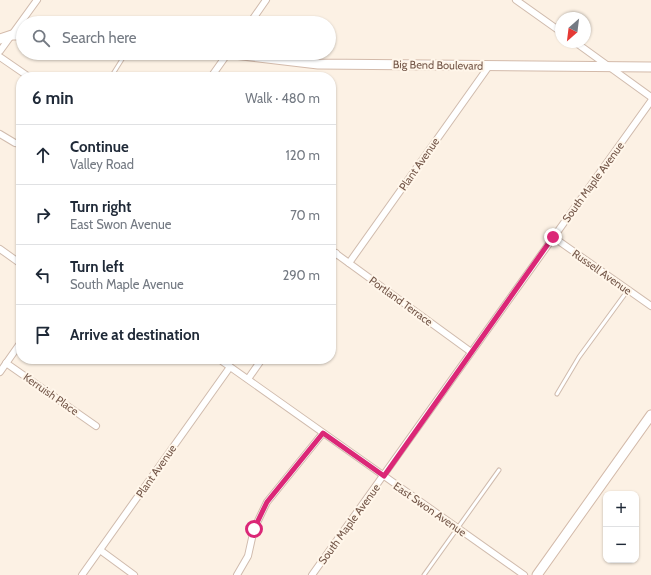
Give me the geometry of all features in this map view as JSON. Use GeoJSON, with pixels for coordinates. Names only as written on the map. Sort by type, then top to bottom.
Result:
{"type":"FeatureCollection","features":[{"type":"Feature","properties":{"kind":"main road"},"geometry":{"type":"LineString","coordinates":[[0,39],[16,35]]}},
{"type":"Feature","properties":{"kind":"main road","name":"Big Bend Boulevard"},"geometry":{"type":"LineString","coordinates":[[285,60],[318,64],[651,67]]}},
{"type":"Feature","properties":{"kind":"main road"},"geometry":{"type":"LineString","coordinates":[[537,575],[651,416]]}},
{"type":"Feature","properties":{"kind":"street"},"geometry":{"type":"LineString","coordinates":[[25,16],[36,0]]}},
{"type":"Feature","properties":{"kind":"street"},"geometry":{"type":"LineString","coordinates":[[255,16],[266,0]]}},
{"type":"Feature","properties":{"kind":"street"},"geometry":{"type":"LineString","coordinates":[[516,0],[555,28]]}},
{"type":"Feature","properties":{"kind":"street"},"geometry":{"type":"LineString","coordinates":[[0,51],[16,29]]}},
{"type":"Feature","properties":{"kind":"street"},"geometry":{"type":"LineString","coordinates":[[584,48],[651,97]]}},
{"type":"Feature","properties":{"kind":"street"},"geometry":{"type":"LineString","coordinates":[[0,57],[22,72]]}},
{"type":"Feature","properties":{"kind":"street"},"geometry":{"type":"LineString","coordinates":[[215,72],[223,60]]}},
{"type":"Feature","properties":{"kind":"street","name":"Plant Avenue"},"geometry":{"type":"LineString","coordinates":[[349,263],[489,66]]}},
{"type":"Feature","properties":{"kind":"street","name":"South Maple Avenue"},"geometry":{"type":"LineString","coordinates":[[312,575],[651,101]]}},
{"type":"Feature","properties":{"kind":"street"},"geometry":{"type":"LineString","coordinates":[[0,134],[16,143]]}},
{"type":"Feature","properties":{"kind":"street","name":"Russell Avenue"},"geometry":{"type":"LineString","coordinates":[[553,237],[651,306]]}},
{"type":"Feature","properties":{"kind":"street"},"geometry":{"type":"LineString","coordinates":[[0,249],[16,260]]}},
{"type":"Feature","properties":{"kind":"street","name":"Portland Terrace"},"geometry":{"type":"LineString","coordinates":[[336,253],[471,352]]}},
{"type":"Feature","properties":{"kind":"street"},"geometry":{"type":"LineString","coordinates":[[0,372],[16,349]]}},
{"type":"Feature","properties":{"kind":"street","name":"Kerruish Place"},"geometry":{"type":"LineString","coordinates":[[6,363],[96,426]]}},
{"type":"Feature","properties":{"kind":"street","name":"East Swon Avenue"},"geometry":{"type":"LineString","coordinates":[[226,364],[524,575]]}},
{"type":"Feature","properties":{"kind":"street"},"geometry":{"type":"LineString","coordinates":[[248,378],[258,364]]}},
{"type":"Feature","properties":{"kind":"street","name":"Plant Avenue"},"geometry":{"type":"LineString","coordinates":[[82,575],[230,367]]}},
{"type":"Feature","properties":{"kind":"street"},"geometry":{"type":"LineString","coordinates":[[237,575],[248,556],[254,529],[267,502],[323,433]]}},
{"type":"Feature","properties":{"kind":"street"},"geometry":{"type":"LineString","coordinates":[[100,550],[134,575]]}},
{"type":"Feature","properties":{"kind":"lane"},"geometry":{"type":"LineString","coordinates":[[114,72],[122,60]]}},
{"type":"Feature","properties":{"kind":"lane"},"geometry":{"type":"LineString","coordinates":[[557,394],[579,357],[628,290]]}},
{"type":"Feature","properties":{"kind":"lane"},"geometry":{"type":"LineString","coordinates":[[424,575],[499,470]]}},
{"type":"Feature","properties":{"kind":"route"},"geometry":{"type":"LineString","coordinates":[[254,529],[267,502],[323,433],[384,476],[553,237]]}}]}
